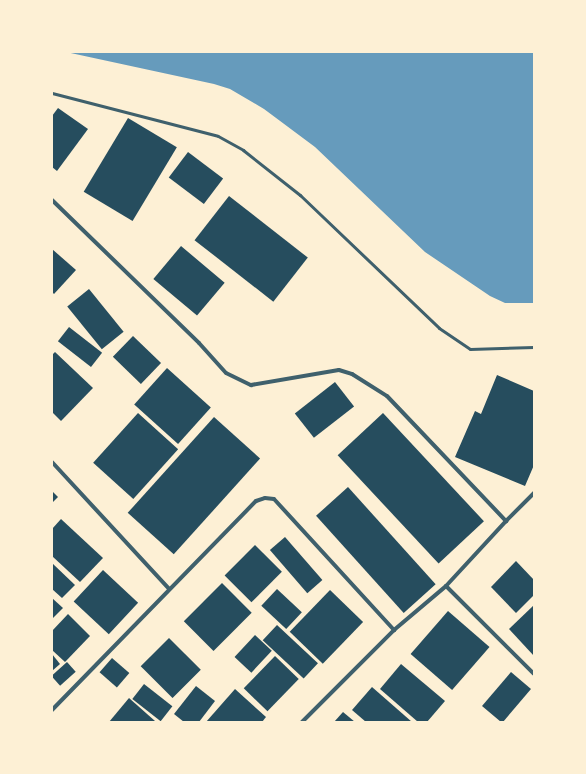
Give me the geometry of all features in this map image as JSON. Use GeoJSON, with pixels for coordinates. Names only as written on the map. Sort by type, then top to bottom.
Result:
{"type":"FeatureCollection","features":[{"type":"Feature","properties":{"kind":"street"},"geometry":{"type":"LineString","coordinates":[[52,200],[199,343],[226,373],[251,385],[339,370],[352,374],[387,396],[506,520]]}},
{"type":"Feature","properties":{"kind":"street"},"geometry":{"type":"LineString","coordinates":[[52,462],[169,589]]}},
{"type":"Feature","properties":{"kind":"street"},"geometry":{"type":"LineString","coordinates":[[302,722],[394,630],[446,586],[506,520],[534,493]]}},
{"type":"Feature","properties":{"kind":"street"},"geometry":{"type":"LineString","coordinates":[[52,710],[256,501],[265,498],[274,499],[394,630]]}},
{"type":"Feature","properties":{"kind":"street"},"geometry":{"type":"LineString","coordinates":[[446,586],[534,674]]}},
{"type":"Feature","properties":{"kind":"lane"},"geometry":{"type":"LineString","coordinates":[[52,93],[218,136],[243,150],[300,195],[440,328],[470,349],[534,347]]}},
{"type":"Feature","properties":{"kind":"water"},"geometry":{"type":"Polygon","coordinates":[[[66,52],[534,52],[534,303],[505,303],[490,296],[425,252],[315,147],[264,109],[230,89],[214,84],[66,52]]]}},
{"type":"Feature","properties":{"kind":"building"},"geometry":{"type":"Polygon","coordinates":[[[58,108],[88,129],[57,171],[52,167],[52,116],[58,108]]]}},
{"type":"Feature","properties":{"kind":"building"},"geometry":{"type":"Polygon","coordinates":[[[128,118],[177,147],[133,221],[84,192],[128,118]]]}},
{"type":"Feature","properties":{"kind":"building"},"geometry":{"type":"Polygon","coordinates":[[[188,152],[223,178],[204,204],[169,178],[188,152]]]}},
{"type":"Feature","properties":{"kind":"building"},"geometry":{"type":"Polygon","coordinates":[[[229,196],[308,258],[273,302],[195,240],[229,196]]]}},
{"type":"Feature","properties":{"kind":"building"},"geometry":{"type":"Polygon","coordinates":[[[181,246],[225,283],[197,316],[153,279],[181,246]]]}},
{"type":"Feature","properties":{"kind":"building"},"geometry":{"type":"Polygon","coordinates":[[[52,249],[76,270],[54,294],[52,292],[52,249]]]}},
{"type":"Feature","properties":{"kind":"building"},"geometry":{"type":"Polygon","coordinates":[[[89,289],[124,332],[102,349],[67,307],[89,289]]]}},
{"type":"Feature","properties":{"kind":"building"},"geometry":{"type":"Polygon","coordinates":[[[69,327],[102,353],[91,367],[58,341],[69,327]]]}},
{"type":"Feature","properties":{"kind":"building"},"geometry":{"type":"Polygon","coordinates":[[[133,336],[161,363],[141,384],[113,357],[133,336]]]}},
{"type":"Feature","properties":{"kind":"building"},"geometry":{"type":"Polygon","coordinates":[[[55,352],[93,388],[61,421],[52,412],[52,355],[55,352]]]}},
{"type":"Feature","properties":{"kind":"building"},"geometry":{"type":"Polygon","coordinates":[[[167,368],[211,407],[178,444],[134,404],[167,368]]]}},
{"type":"Feature","properties":{"kind":"building"},"geometry":{"type":"Polygon","coordinates":[[[497,375],[534,391],[534,465],[525,486],[455,457],[475,411],[481,414],[497,375]]]}},
{"type":"Feature","properties":{"kind":"building"},"geometry":{"type":"Polygon","coordinates":[[[335,382],[354,406],[314,438],[295,413],[335,382]]]}},
{"type":"Feature","properties":{"kind":"building"},"geometry":{"type":"Polygon","coordinates":[[[138,413],[178,449],[133,499],[93,463],[138,413]]]}},
{"type":"Feature","properties":{"kind":"building"},"geometry":{"type":"Polygon","coordinates":[[[383,413],[484,521],[439,564],[338,455],[383,413]]]}},
{"type":"Feature","properties":{"kind":"building"},"geometry":{"type":"Polygon","coordinates":[[[214,417],[260,458],[174,554],[128,513],[214,417]]]}},
{"type":"Feature","properties":{"kind":"building"},"geometry":{"type":"Polygon","coordinates":[[[348,487],[436,584],[404,613],[316,516],[348,487]]]}},
{"type":"Feature","properties":{"kind":"building"},"geometry":{"type":"Polygon","coordinates":[[[52,491],[58,497],[52,503],[52,491]]]}},
{"type":"Feature","properties":{"kind":"building"},"geometry":{"type":"Polygon","coordinates":[[[61,519],[103,558],[80,582],[52,556],[52,529],[61,519]]]}},
{"type":"Feature","properties":{"kind":"building"},"geometry":{"type":"Polygon","coordinates":[[[285,537],[322,580],[307,593],[270,550],[285,537]]]}},
{"type":"Feature","properties":{"kind":"building"},"geometry":{"type":"Polygon","coordinates":[[[255,545],[282,572],[251,602],[225,575],[255,545]]]}},
{"type":"Feature","properties":{"kind":"building"},"geometry":{"type":"Polygon","coordinates":[[[516,561],[534,580],[534,595],[516,613],[491,587],[516,561]]]}},
{"type":"Feature","properties":{"kind":"building"},"geometry":{"type":"Polygon","coordinates":[[[52,563],[75,585],[62,598],[52,589],[52,563]]]}},
{"type":"Feature","properties":{"kind":"building"},"geometry":{"type":"Polygon","coordinates":[[[103,570],[138,603],[109,634],[74,601],[103,570]]]}},
{"type":"Feature","properties":{"kind":"building"},"geometry":{"type":"Polygon","coordinates":[[[222,583],[252,613],[214,651],[184,621],[222,583]]]}},
{"type":"Feature","properties":{"kind":"building"},"geometry":{"type":"Polygon","coordinates":[[[277,589],[302,612],[286,629],[261,606],[277,589]]]}},
{"type":"Feature","properties":{"kind":"building"},"geometry":{"type":"Polygon","coordinates":[[[330,590],[363,622],[323,664],[290,632],[330,590]]]}},
{"type":"Feature","properties":{"kind":"building"},"geometry":{"type":"Polygon","coordinates":[[[52,598],[63,608],[52,619],[52,598]]]}},
{"type":"Feature","properties":{"kind":"building"},"geometry":{"type":"Polygon","coordinates":[[[534,605],[534,656],[509,629],[534,605]]]}},
{"type":"Feature","properties":{"kind":"building"},"geometry":{"type":"Polygon","coordinates":[[[448,611],[490,647],[452,690],[411,654],[448,611]]]}},
{"type":"Feature","properties":{"kind":"building"},"geometry":{"type":"Polygon","coordinates":[[[68,614],[90,636],[65,662],[52,650],[52,631],[68,614]]]}},
{"type":"Feature","properties":{"kind":"building"},"geometry":{"type":"Polygon","coordinates":[[[277,625],[318,663],[304,679],[263,640],[277,625]]]}},
{"type":"Feature","properties":{"kind":"building"},"geometry":{"type":"Polygon","coordinates":[[[255,635],[272,651],[251,673],[235,657],[255,635]]]}},
{"type":"Feature","properties":{"kind":"building"},"geometry":{"type":"Polygon","coordinates":[[[169,638],[201,670],[173,698],[141,666],[169,638]]]}},
{"type":"Feature","properties":{"kind":"building"},"geometry":{"type":"Polygon","coordinates":[[[52,654],[60,664],[52,671],[52,654]]]}},
{"type":"Feature","properties":{"kind":"building"},"geometry":{"type":"Polygon","coordinates":[[[275,656],[299,679],[267,711],[244,688],[275,656]]]}},
{"type":"Feature","properties":{"kind":"building"},"geometry":{"type":"Polygon","coordinates":[[[112,658],[129,673],[117,687],[100,672],[112,658]]]}},
{"type":"Feature","properties":{"kind":"building"},"geometry":{"type":"Polygon","coordinates":[[[67,662],[76,672],[60,686],[52,676],[67,662]]]}},
{"type":"Feature","properties":{"kind":"building"},"geometry":{"type":"Polygon","coordinates":[[[401,664],[445,701],[427,722],[418,722],[380,689],[401,664]]]}},
{"type":"Feature","properties":{"kind":"building"},"geometry":{"type":"Polygon","coordinates":[[[511,672],[531,689],[503,722],[501,722],[482,706],[511,672]]]}},
{"type":"Feature","properties":{"kind":"building"},"geometry":{"type":"Polygon","coordinates":[[[144,684],[172,706],[161,721],[132,699],[144,684]]]}},
{"type":"Feature","properties":{"kind":"building"},"geometry":{"type":"Polygon","coordinates":[[[196,686],[215,701],[199,722],[184,722],[174,714],[196,686]]]}},
{"type":"Feature","properties":{"kind":"building"},"geometry":{"type":"Polygon","coordinates":[[[372,687],[412,722],[366,722],[352,710],[372,687]]]}},
{"type":"Feature","properties":{"kind":"building"},"geometry":{"type":"Polygon","coordinates":[[[235,689],[266,717],[262,722],[206,722],[235,689]]]}},
{"type":"Feature","properties":{"kind":"building"},"geometry":{"type":"Polygon","coordinates":[[[129,698],[155,721],[155,722],[109,722],[129,698]]]}},
{"type":"Feature","properties":{"kind":"building"},"geometry":{"type":"Polygon","coordinates":[[[343,712],[355,722],[334,722],[343,712]]]}}]}
